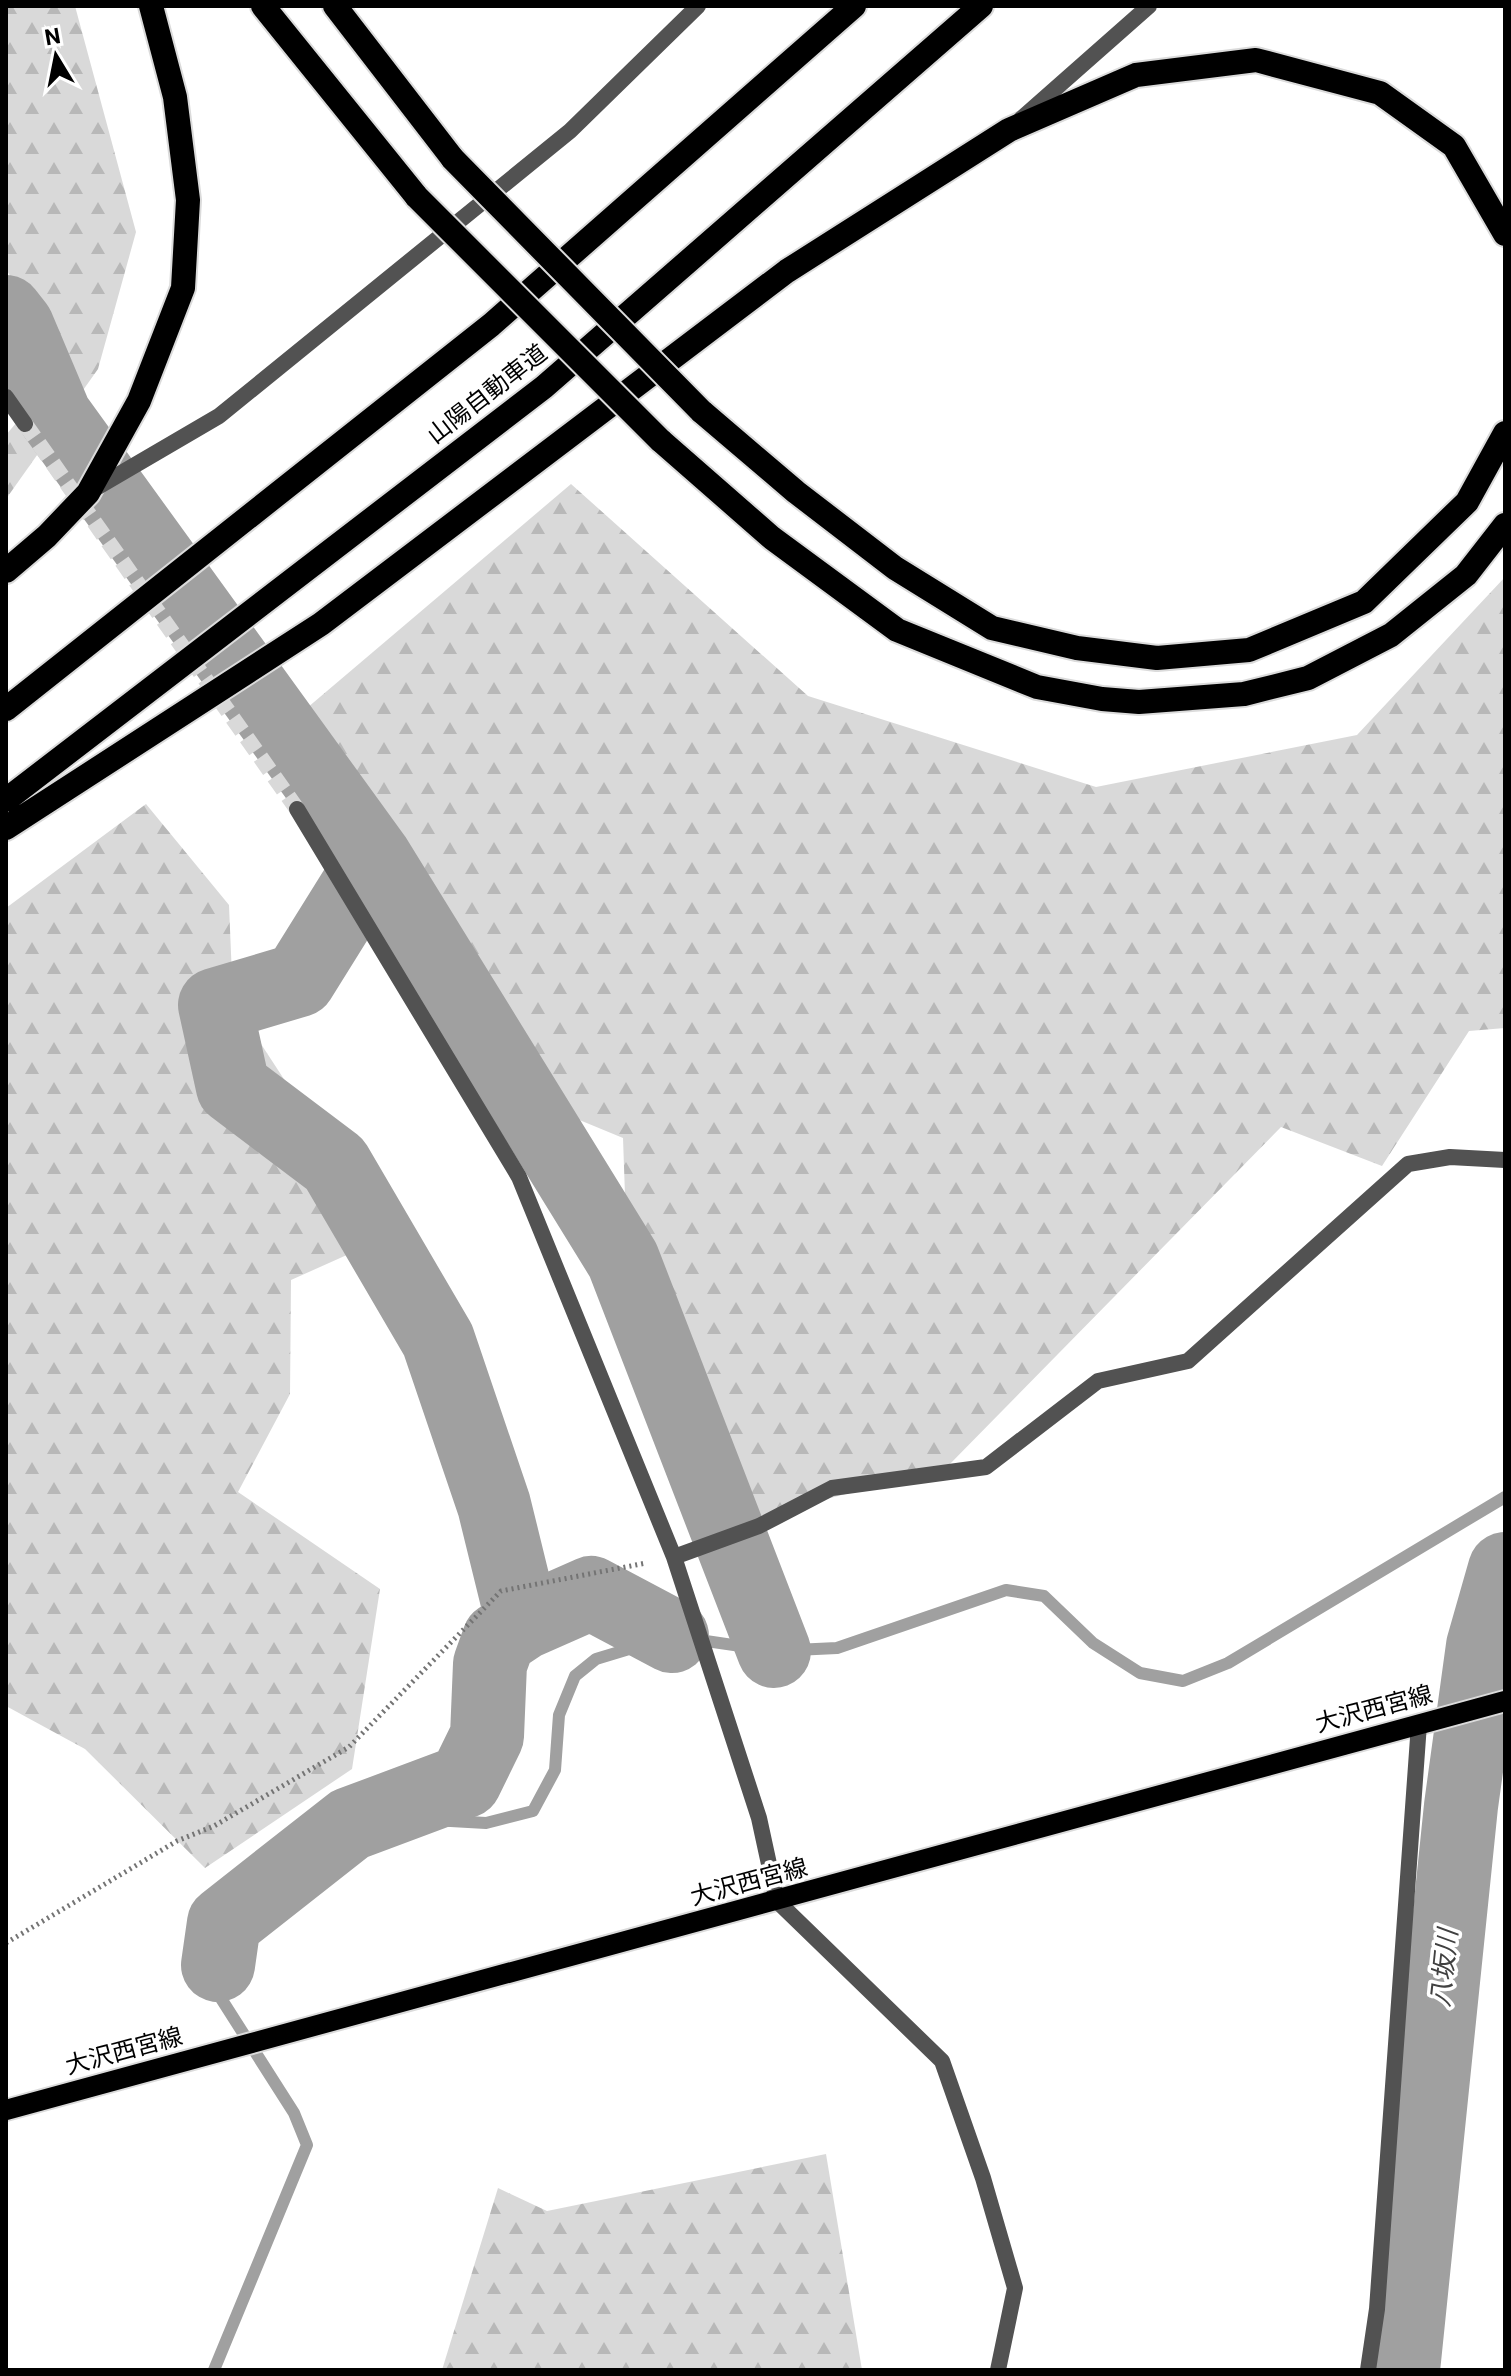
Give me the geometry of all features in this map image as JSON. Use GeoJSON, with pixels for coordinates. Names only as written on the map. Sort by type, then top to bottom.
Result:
{"type":"FeatureCollection","features":[{"type":"Feature","properties":{"kind":"highway"},"geometry":{"type":"LineString","coordinates":[[6,571],[47,536],[88,493],[139,401],[183,288],[188,200],[175,97],[151,6]]}},
{"type":"Feature","properties":{"kind":"highway"},"geometry":{"type":"LineString","coordinates":[[263,6],[417,197],[660,440],[772,538],[897,630],[1037,687],[1102,699],[1139,702],[1244,694],[1308,678],[1391,635],[1466,575],[1505,525]]}},
{"type":"Feature","properties":{"kind":"highway"},"geometry":{"type":"LineString","coordinates":[[335,6],[453,159],[701,411],[796,492],[895,568],[992,628],[1077,648],[1157,658],[1249,650],[1364,602],[1467,502],[1505,433]]}},
{"type":"Feature","properties":{"kind":"highway"},"geometry":{"type":"LineString","coordinates":[[6,709],[491,325],[854,6]]}},
{"type":"Feature","properties":{"kind":"highway","name":"山陽自動車道"},"geometry":{"type":"LineString","coordinates":[[6,800],[544,387],[981,6]]}},
{"type":"Feature","properties":{"kind":"highway"},"geometry":{"type":"LineString","coordinates":[[6,828],[321,624],[787,271],[1009,130],[1136,75],[1256,60],[1380,93],[1454,146],[1505,234]]}},
{"type":"Feature","properties":{"kind":"main road","name":"大沢西宮線"},"geometry":{"type":"LineString","coordinates":[[6,2110],[1505,1701]]}},
{"type":"Feature","properties":{"kind":"street"},"geometry":{"type":"LineString","coordinates":[[88,493],[219,416],[570,131],[698,6]]}},
{"type":"Feature","properties":{"kind":"street"},"geometry":{"type":"LineString","coordinates":[[1009,130],[1149,6]]}},
{"type":"Feature","properties":{"kind":"street"},"geometry":{"type":"LineString","coordinates":[[6,397],[25,424]]}},
{"type":"Feature","properties":{"kind":"street"},"geometry":{"type":"LineString","coordinates":[[297,809],[519,1177],[674,1557],[759,1818],[777,1901],[942,2061],[983,2178],[1015,2288],[998,2370]]}},
{"type":"Feature","properties":{"kind":"street"},"geometry":{"type":"LineString","coordinates":[[674,1557],[759,1526],[832,1488],[986,1467],[1098,1381],[1188,1361],[1408,1164],[1450,1157],[1505,1160]]}},
{"type":"Feature","properties":{"kind":"street"},"geometry":{"type":"LineString","coordinates":[[1368,2370],[1377,2309],[1419,1724]]}},
{"type":"Feature","properties":{"kind":"path"},"geometry":{"type":"LineString","coordinates":[[6,1943],[177,1841],[214,1826],[349,1747],[501,1591],[674,1557]]}},
{"type":"Feature","properties":{"kind":"green space"},"geometry":{"type":"Polygon","coordinates":[[[6,6],[75,6],[136,232],[98,369],[6,499],[6,435],[64,366],[6,269],[6,6]]]}},
{"type":"Feature","properties":{"kind":"green space"},"geometry":{"type":"Polygon","coordinates":[[[571,484],[808,696],[1096,787],[1357,735],[1505,577],[1505,1028],[1469,1031],[1382,1166],[1281,1127],[946,1468],[749,1519],[626,1224],[623,1138],[548,1107],[307,708],[571,484]]]}},
{"type":"Feature","properties":{"kind":"green space"},"geometry":{"type":"Polygon","coordinates":[[[146,804],[229,905],[233,1001],[387,1237],[291,1280],[290,1394],[238,1492],[380,1589],[352,1769],[205,1868],[85,1749],[6,1706],[6,908],[146,804]]]}},
{"type":"Feature","properties":{"kind":"green space"},"geometry":{"type":"Polygon","coordinates":[[[826,2154],[862,2370],[442,2370],[498,2188],[547,2211],[826,2154]]]}},
{"type":"Feature","properties":{"kind":"waterway"},"geometry":{"type":"LineString","coordinates":[[6,312],[17,326],[55,416],[375,858],[623,1260],[774,1651]]}},
{"type":"Feature","properties":{"kind":"waterway"},"geometry":{"type":"LineString","coordinates":[[375,858],[299,980],[215,1005],[233,1087],[335,1164],[438,1340],[494,1505],[523,1623],[591,1593],[672,1636]]}},
{"type":"Feature","properties":{"kind":"waterway"},"geometry":{"type":"LineString","coordinates":[[214,2370],[307,2145],[294,2113],[215,1989],[218,1965],[236,1941],[375,1841],[433,1820],[486,1823],[533,1811],[555,1770],[559,1715],[575,1676],[596,1659],[672,1636],[774,1651],[837,1648],[1006,1590],[1044,1596],[1093,1643],[1140,1673],[1183,1681],[1228,1663],[1505,1497]]}},
{"type":"Feature","properties":{"kind":"waterway","name":"八坂川"},"geometry":{"type":"LineString","coordinates":[[1403,2370],[1461,1806],[1483,1646],[1505,1569]]}},
{"type":"Feature","properties":{"kind":"waterway"},"geometry":{"type":"LineString","coordinates":[[218,1965],[224,1923],[350,1824],[465,1781],[487,1736],[490,1664],[499,1639],[523,1623]]}},
{"type":"Feature","properties":{"kind":"tunnel"},"geometry":{"type":"LineString","coordinates":[[25,424],[297,809]]}}]}
